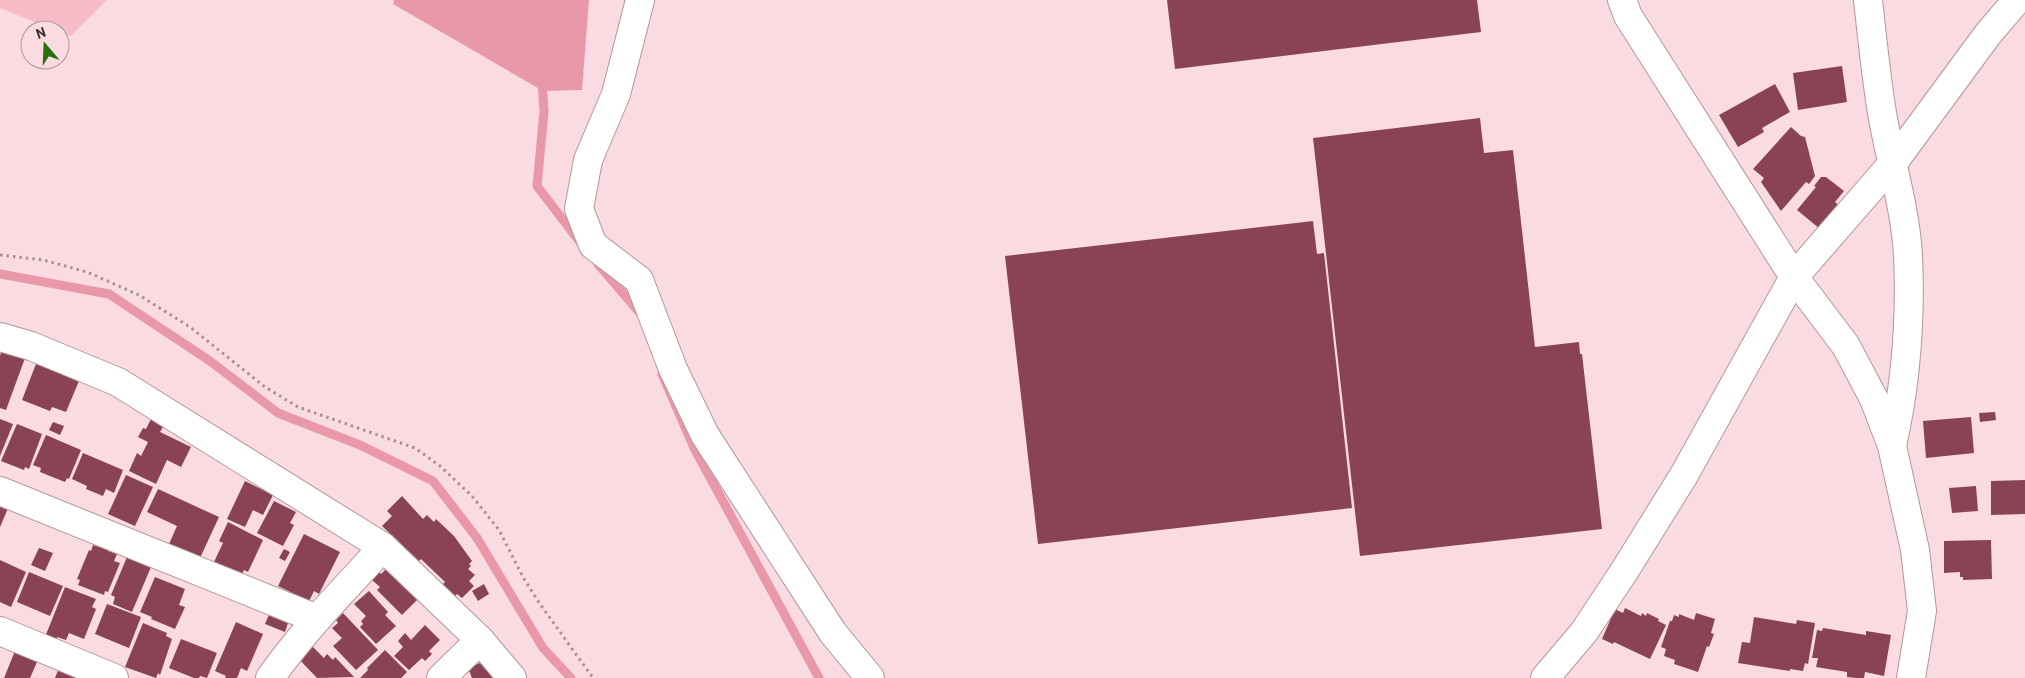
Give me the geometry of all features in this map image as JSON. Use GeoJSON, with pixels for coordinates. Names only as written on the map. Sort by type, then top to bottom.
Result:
{"type":"FeatureCollection","features":[{"type":"Feature","properties":{"kind":"street"},"geometry":{"type":"LineString","coordinates":[[640,0],[616,94],[588,160],[579,209],[594,245],[639,280],[673,369],[705,436],[833,633],[870,678]]}},
{"type":"Feature","properties":{"kind":"street"},"geometry":{"type":"LineString","coordinates":[[1622,0],[1628,16],[1794,277],[1846,346],[1874,398],[1892,446],[1915,550],[1922,611],[1911,678]]}},
{"type":"Feature","properties":{"kind":"street"},"geometry":{"type":"LineString","coordinates":[[1868,0],[1882,113],[1901,204],[1908,254],[1909,339],[1901,405],[1892,446]]}},
{"type":"Feature","properties":{"kind":"street"},"geometry":{"type":"LineString","coordinates":[[1545,678],[1584,632],[1626,570],[1684,475],[1794,277],[1893,163],[1988,34],[2017,0]]}},
{"type":"Feature","properties":{"kind":"street"},"geometry":{"type":"LineString","coordinates":[[0,337],[31,346],[118,382],[383,547],[480,640],[512,678]]}},
{"type":"Feature","properties":{"kind":"street"},"geometry":{"type":"LineString","coordinates":[[0,491],[317,618]]}},
{"type":"Feature","properties":{"kind":"street"},"geometry":{"type":"LineString","coordinates":[[270,678],[286,654],[317,618],[383,547]]}},
{"type":"Feature","properties":{"kind":"street"},"geometry":{"type":"LineString","coordinates":[[0,631],[114,678]]}},
{"type":"Feature","properties":{"kind":"street"},"geometry":{"type":"LineString","coordinates":[[441,678],[480,640]]}},
{"type":"Feature","properties":{"kind":"path"},"geometry":{"type":"LineString","coordinates":[[0,255],[44,260],[87,272],[139,295],[190,328],[265,387],[298,407],[415,448],[440,466],[472,496],[499,530],[540,604],[593,678]]}},
{"type":"Feature","properties":{"kind":"shaded area"},"geometry":{"type":"Polygon","coordinates":[[[0,0],[107,0],[71,36],[70,20],[29,20],[0,8],[0,0]]]}},
{"type":"Feature","properties":{"kind":"shaded area"},"geometry":{"type":"Polygon","coordinates":[[[394,0],[589,0],[582,90],[543,91],[393,4],[394,0]]]}},
{"type":"Feature","properties":{"kind":"building"},"geometry":{"type":"Polygon","coordinates":[[[1167,0],[1477,0],[1481,32],[1175,69],[1167,0]]]}},
{"type":"Feature","properties":{"kind":"building"},"geometry":{"type":"Polygon","coordinates":[[[1842,66],[1847,102],[1798,110],[1793,73],[1842,66]]]}},
{"type":"Feature","properties":{"kind":"building"},"geometry":{"type":"Polygon","coordinates":[[[1775,84],[1790,112],[1762,128],[1764,132],[1738,147],[1719,115],[1775,84]]]}},
{"type":"Feature","properties":{"kind":"building"},"geometry":{"type":"Polygon","coordinates":[[[1480,118],[1484,153],[1513,150],[1535,347],[1579,342],[1580,354],[1582,354],[1602,529],[1360,556],[1313,138],[1480,118]]]}},
{"type":"Feature","properties":{"kind":"building"},"geometry":{"type":"Polygon","coordinates":[[[1791,127],[1801,136],[1805,137],[1815,176],[1809,184],[1806,182],[1781,211],[1761,182],[1764,178],[1753,169],[1791,127]]]}},
{"type":"Feature","properties":{"kind":"building"},"geometry":{"type":"Polygon","coordinates":[[[1821,177],[1826,177],[1844,191],[1835,202],[1840,206],[1820,229],[1797,210],[1816,187],[1814,186],[1821,177]]]}},
{"type":"Feature","properties":{"kind":"building"},"geometry":{"type":"Polygon","coordinates":[[[1313,221],[1317,254],[1324,253],[1352,508],[1038,544],[1005,256],[1313,221]]]}},
{"type":"Feature","properties":{"kind":"building"},"geometry":{"type":"Polygon","coordinates":[[[2,349],[25,358],[6,410],[0,408],[0,356],[2,349]]]}},
{"type":"Feature","properties":{"kind":"building"},"geometry":{"type":"Polygon","coordinates":[[[36,364],[79,381],[66,412],[52,407],[50,411],[22,400],[36,364]]]}},
{"type":"Feature","properties":{"kind":"building"},"geometry":{"type":"Polygon","coordinates":[[[1995,412],[1996,420],[1980,422],[1979,413],[1995,412]]]}},
{"type":"Feature","properties":{"kind":"building"},"geometry":{"type":"Polygon","coordinates":[[[1971,417],[1974,453],[1926,458],[1923,421],[1971,417]]]}},
{"type":"Feature","properties":{"kind":"building"},"geometry":{"type":"Polygon","coordinates":[[[0,419],[13,424],[0,456],[0,419]]]}},
{"type":"Feature","properties":{"kind":"building"},"geometry":{"type":"Polygon","coordinates":[[[151,419],[164,425],[160,432],[191,447],[181,467],[167,460],[156,484],[129,471],[137,453],[141,456],[148,442],[138,437],[143,428],[146,429],[151,419]]]}},
{"type":"Feature","properties":{"kind":"building"},"geometry":{"type":"Polygon","coordinates":[[[53,422],[64,426],[60,435],[49,430],[53,422]]]}},
{"type":"Feature","properties":{"kind":"building"},"geometry":{"type":"Polygon","coordinates":[[[17,424],[42,434],[29,469],[25,467],[24,470],[1,461],[17,424]]]}},
{"type":"Feature","properties":{"kind":"building"},"geometry":{"type":"Polygon","coordinates":[[[46,435],[81,450],[69,479],[67,478],[65,482],[40,472],[41,468],[33,465],[46,435]]]}},
{"type":"Feature","properties":{"kind":"building"},"geometry":{"type":"Polygon","coordinates":[[[83,453],[123,470],[114,493],[106,489],[103,496],[86,489],[87,486],[72,479],[83,453]]]}},
{"type":"Feature","properties":{"kind":"building"},"geometry":{"type":"Polygon","coordinates":[[[126,475],[153,487],[135,526],[108,514],[126,475]]]}},
{"type":"Feature","properties":{"kind":"building"},"geometry":{"type":"Polygon","coordinates":[[[2025,480],[2025,514],[1991,515],[1991,481],[2025,480]]]}},
{"type":"Feature","properties":{"kind":"building"},"geometry":{"type":"Polygon","coordinates":[[[245,481],[273,495],[263,515],[253,510],[245,527],[227,519],[245,481]]]}},
{"type":"Feature","properties":{"kind":"building"},"geometry":{"type":"Polygon","coordinates":[[[1976,486],[1978,511],[1952,513],[1949,488],[1976,486]]]}},
{"type":"Feature","properties":{"kind":"building"},"geometry":{"type":"Polygon","coordinates":[[[158,489],[219,517],[200,558],[169,544],[177,526],[147,512],[158,489]]]}},
{"type":"Feature","properties":{"kind":"building"},"geometry":{"type":"Polygon","coordinates":[[[402,496],[423,519],[427,515],[434,522],[436,519],[454,536],[472,561],[468,569],[475,575],[469,581],[474,586],[462,598],[457,594],[455,596],[443,584],[445,582],[421,559],[419,561],[382,526],[392,516],[387,511],[402,496]]]}},
{"type":"Feature","properties":{"kind":"building"},"geometry":{"type":"Polygon","coordinates":[[[274,501],[296,512],[290,523],[294,525],[283,546],[257,533],[274,501]]]}},
{"type":"Feature","properties":{"kind":"building"},"geometry":{"type":"Polygon","coordinates":[[[0,502],[9,506],[0,527],[0,502]]]}},
{"type":"Feature","properties":{"kind":"building"},"geometry":{"type":"Polygon","coordinates":[[[228,522],[263,540],[248,572],[244,570],[241,576],[213,564],[223,543],[219,541],[228,522]]]}},
{"type":"Feature","properties":{"kind":"building"},"geometry":{"type":"Polygon","coordinates":[[[304,534],[340,552],[319,594],[314,591],[309,601],[278,586],[304,534]]]}},
{"type":"Feature","properties":{"kind":"building"},"geometry":{"type":"Polygon","coordinates":[[[1991,540],[1992,579],[1963,580],[1963,577],[1960,577],[1960,572],[1944,573],[1944,541],[1991,540]]]}},
{"type":"Feature","properties":{"kind":"building"},"geometry":{"type":"Polygon","coordinates":[[[100,543],[110,547],[108,551],[117,554],[114,561],[120,563],[108,592],[105,591],[104,595],[78,585],[80,580],[77,579],[89,550],[91,551],[93,545],[99,547],[100,543]]]}},
{"type":"Feature","properties":{"kind":"building"},"geometry":{"type":"Polygon","coordinates":[[[39,548],[53,553],[45,571],[31,565],[39,548]]]}},
{"type":"Feature","properties":{"kind":"building"},"geometry":{"type":"Polygon","coordinates":[[[284,549],[290,552],[285,561],[279,558],[284,549]]]}},
{"type":"Feature","properties":{"kind":"building"},"geometry":{"type":"Polygon","coordinates":[[[127,557],[151,567],[132,612],[113,604],[115,597],[111,595],[127,557]]]}},
{"type":"Feature","properties":{"kind":"building"},"geometry":{"type":"Polygon","coordinates":[[[0,560],[26,572],[11,607],[0,602],[0,560]]]}},
{"type":"Feature","properties":{"kind":"building"},"geometry":{"type":"Polygon","coordinates":[[[386,569],[420,597],[402,615],[377,590],[380,587],[372,580],[379,572],[381,574],[386,569]]]}},
{"type":"Feature","properties":{"kind":"building"},"geometry":{"type":"Polygon","coordinates":[[[29,572],[63,586],[50,616],[17,602],[29,572]]]}},
{"type":"Feature","properties":{"kind":"building"},"geometry":{"type":"Polygon","coordinates":[[[155,577],[185,589],[179,605],[185,607],[175,629],[140,612],[155,577]]]}},
{"type":"Feature","properties":{"kind":"building"},"geometry":{"type":"Polygon","coordinates":[[[484,584],[489,594],[478,601],[472,591],[484,584]]]}},
{"type":"Feature","properties":{"kind":"building"},"geometry":{"type":"Polygon","coordinates":[[[65,587],[96,599],[92,607],[96,609],[84,639],[69,633],[66,640],[57,637],[56,641],[45,637],[65,587]]]}},
{"type":"Feature","properties":{"kind":"building"},"geometry":{"type":"Polygon","coordinates":[[[369,591],[388,612],[385,615],[396,626],[376,644],[360,627],[363,624],[361,621],[366,616],[354,604],[369,591]]]}},
{"type":"Feature","properties":{"kind":"building"},"geometry":{"type":"Polygon","coordinates":[[[107,604],[141,617],[129,648],[95,634],[107,604]]]}},
{"type":"Feature","properties":{"kind":"building"},"geometry":{"type":"Polygon","coordinates":[[[1625,608],[1641,616],[1642,613],[1646,616],[1647,613],[1666,625],[1650,659],[1614,642],[1613,644],[1602,639],[1615,609],[1623,613],[1625,608]]]}},
{"type":"Feature","properties":{"kind":"building"},"geometry":{"type":"Polygon","coordinates":[[[271,610],[290,617],[285,632],[265,624],[271,610]]]}},
{"type":"Feature","properties":{"kind":"building"},"geometry":{"type":"Polygon","coordinates":[[[343,613],[378,650],[356,670],[333,646],[342,638],[332,628],[338,623],[336,620],[343,613]]]}},
{"type":"Feature","properties":{"kind":"building"},"geometry":{"type":"Polygon","coordinates":[[[1696,613],[1715,619],[1711,633],[1714,634],[1709,647],[1707,646],[1698,672],[1674,664],[1675,660],[1664,656],[1666,649],[1661,647],[1674,615],[1679,617],[1679,614],[1694,620],[1696,613]]]}},
{"type":"Feature","properties":{"kind":"building"},"geometry":{"type":"Polygon","coordinates":[[[1754,617],[1796,624],[1797,620],[1815,623],[1808,664],[1805,663],[1803,671],[1790,669],[1790,671],[1738,663],[1742,642],[1750,643],[1754,617]]]}},
{"type":"Feature","properties":{"kind":"building"},"geometry":{"type":"Polygon","coordinates":[[[236,622],[263,634],[247,671],[241,668],[237,678],[225,678],[226,676],[215,671],[236,622]]]}},
{"type":"Feature","properties":{"kind":"building"},"geometry":{"type":"Polygon","coordinates":[[[143,623],[167,633],[166,636],[172,639],[160,675],[158,673],[156,678],[125,667],[143,623]]]}},
{"type":"Feature","properties":{"kind":"building"},"geometry":{"type":"Polygon","coordinates":[[[425,625],[440,640],[429,651],[432,654],[425,661],[422,658],[409,670],[394,656],[403,647],[398,641],[405,633],[411,640],[425,625]]]}},
{"type":"Feature","properties":{"kind":"building"},"geometry":{"type":"Polygon","coordinates":[[[1823,628],[1866,635],[1866,631],[1891,635],[1884,676],[1865,672],[1864,678],[1847,677],[1847,672],[1816,667],[1818,658],[1812,658],[1817,630],[1822,631],[1823,628]]]}},
{"type":"Feature","properties":{"kind":"building"},"geometry":{"type":"Polygon","coordinates":[[[181,639],[217,653],[207,678],[200,676],[199,678],[194,678],[169,668],[181,639]]]}},
{"type":"Feature","properties":{"kind":"building"},"geometry":{"type":"Polygon","coordinates":[[[310,644],[324,658],[327,654],[333,660],[335,657],[354,677],[317,678],[297,657],[310,644]]]}},
{"type":"Feature","properties":{"kind":"building"},"geometry":{"type":"Polygon","coordinates":[[[385,650],[407,672],[401,678],[360,678],[368,670],[367,668],[385,650]]]}},
{"type":"Feature","properties":{"kind":"building"},"geometry":{"type":"Polygon","coordinates":[[[15,651],[37,662],[30,678],[4,678],[15,651]]]}},
{"type":"Feature","properties":{"kind":"building"},"geometry":{"type":"Polygon","coordinates":[[[487,660],[494,678],[472,678],[468,668],[487,660]]]}},
{"type":"Feature","properties":{"kind":"building"},"geometry":{"type":"Polygon","coordinates":[[[59,668],[83,678],[55,678],[59,668]]]}},
{"type":"Feature","properties":{"kind":"waterway"},"geometry":{"type":"LineString","coordinates":[[542,80],[544,112],[537,186],[583,246]]}},
{"type":"Feature","properties":{"kind":"waterway"},"geometry":{"type":"LineString","coordinates":[[598,264],[640,313]]}},
{"type":"Feature","properties":{"kind":"waterway"},"geometry":{"type":"LineString","coordinates":[[0,274],[109,294],[210,361],[278,413],[360,445],[433,481],[477,538],[543,648],[571,678]]}},
{"type":"Feature","properties":{"kind":"waterway"},"geometry":{"type":"LineString","coordinates":[[662,374],[694,448],[819,678]]}}]}
